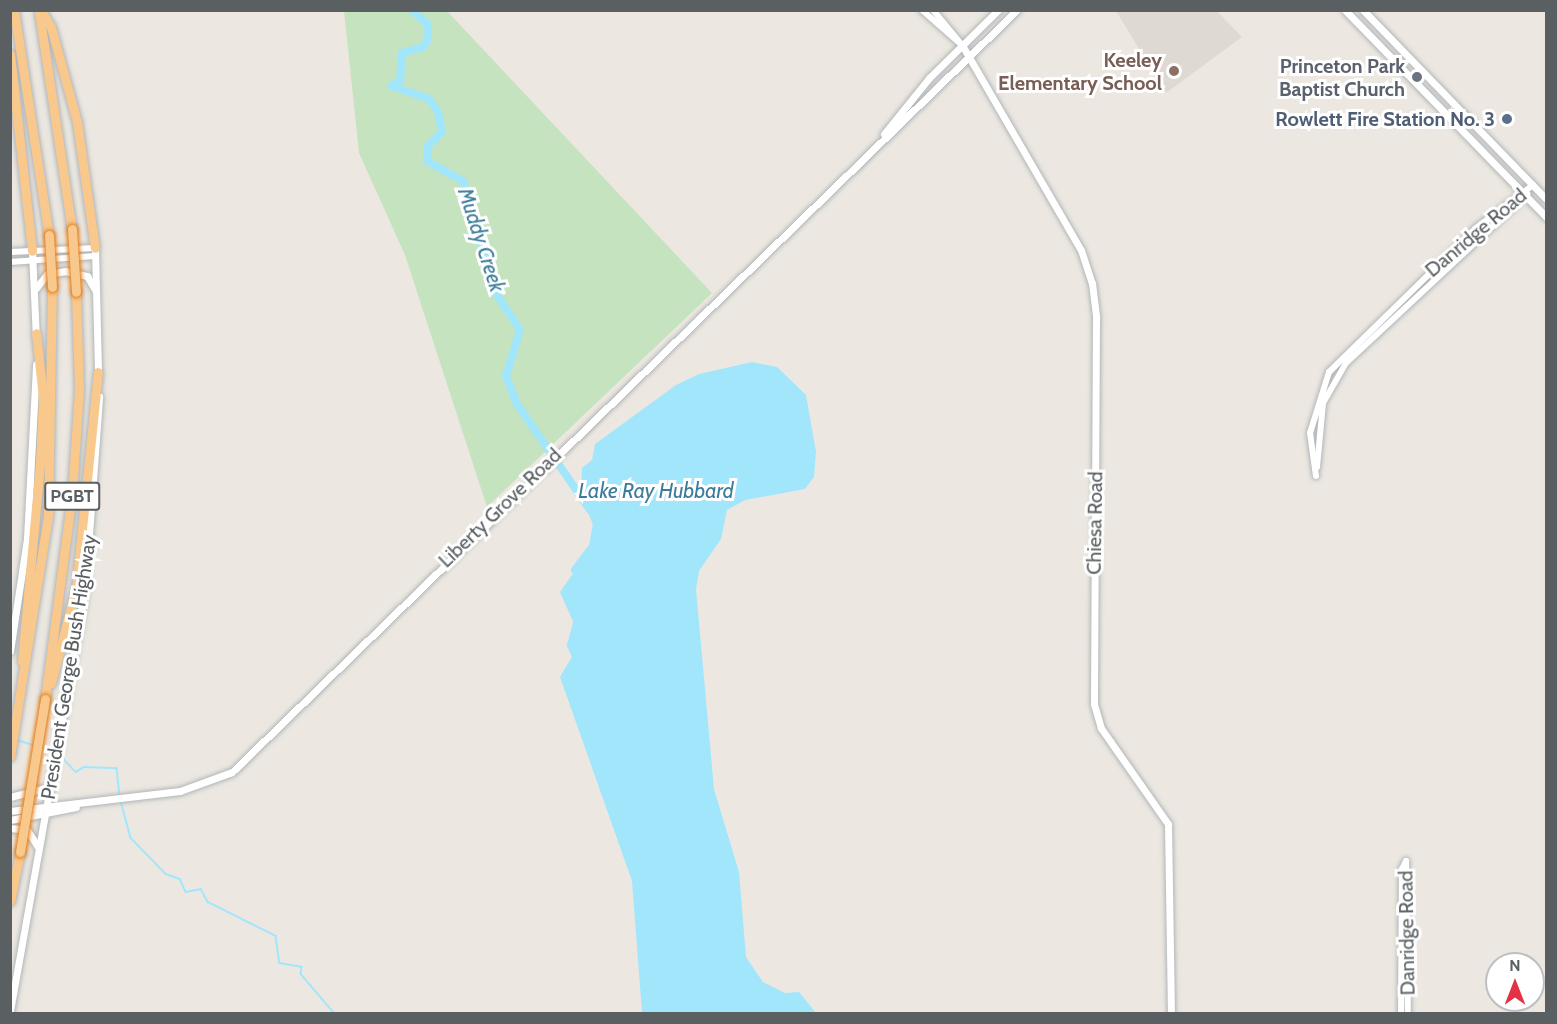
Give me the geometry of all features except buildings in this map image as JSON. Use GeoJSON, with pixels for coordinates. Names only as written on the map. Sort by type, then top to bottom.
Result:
{"type":"FeatureCollection","features":[{"type":"Feature","properties":{"kind":"highway","name":"PGBT"},"geometry":{"type":"LineString","coordinates":[[10,756],[25,675],[51,465],[52,287],[49,235],[14,10]]}},
{"type":"Feature","properties":{"kind":"highway","name":"PGBT"},"geometry":{"type":"LineString","coordinates":[[10,901],[45,699],[72,493],[79,389],[72,230],[40,10]]}},
{"type":"Feature","properties":{"kind":"highway"},"geometry":{"type":"LineString","coordinates":[[40,10],[51,27],[80,133],[95,252]]}},
{"type":"Feature","properties":{"kind":"highway"},"geometry":{"type":"LineString","coordinates":[[10,54],[32,256]]}},
{"type":"Feature","properties":{"kind":"highway"},"geometry":{"type":"LineString","coordinates":[[25,675],[43,398],[36,333]]}},
{"type":"Feature","properties":{"kind":"highway"},"geometry":{"type":"LineString","coordinates":[[45,699],[76,588],[98,372]]}},
{"type":"Feature","properties":{"kind":"main road","name":"Liberty Grove Road"},"geometry":{"type":"LineString","coordinates":[[875,146],[962,45],[998,10]]}},
{"type":"Feature","properties":{"kind":"main road","name":"Liberty Grove Road"},"geometry":{"type":"LineString","coordinates":[[10,820],[45,815],[91,804],[199,787],[232,772],[571,439],[1017,10]]}},
{"type":"Feature","properties":{"kind":"main road"},"geometry":{"type":"LineString","coordinates":[[1345,10],[1546,217]]}},
{"type":"Feature","properties":{"kind":"main road"},"geometry":{"type":"LineString","coordinates":[[1363,10],[1546,198]]}},
{"type":"Feature","properties":{"kind":"main road","name":"Chiesa Road"},"geometry":{"type":"LineString","coordinates":[[962,45],[970,54],[1081,250],[1092,283],[1096,318],[1094,704],[1101,728],[1168,824],[1171,1014]]}},
{"type":"Feature","properties":{"kind":"main road"},"geometry":{"type":"LineString","coordinates":[[1482,151],[1491,142]]}},
{"type":"Feature","properties":{"kind":"main road","name":"President George Bush Highway"},"geometry":{"type":"LineString","coordinates":[[10,1011],[92,536],[98,372],[98,298],[95,252]]}},
{"type":"Feature","properties":{"kind":"main road"},"geometry":{"type":"LineString","coordinates":[[10,651],[27,538],[36,333],[32,256]]}},
{"type":"Feature","properties":{"kind":"main road"},"geometry":{"type":"LineString","coordinates":[[35,293],[47,274],[78,272],[87,276],[98,298]]}},
{"type":"Feature","properties":{"kind":"main road"},"geometry":{"type":"LineString","coordinates":[[10,798],[50,784]]}},
{"type":"Feature","properties":{"kind":"main road","name":"Liberty Grove Road"},"geometry":{"type":"LineString","coordinates":[[10,811],[46,806],[91,804]]}},
{"type":"Feature","properties":{"kind":"main road"},"geometry":{"type":"LineString","coordinates":[[10,828],[27,830],[39,849]]}},
{"type":"Feature","properties":{"kind":"street"},"geometry":{"type":"LineString","coordinates":[[922,10],[962,45]]}},
{"type":"Feature","properties":{"kind":"street"},"geometry":{"type":"LineString","coordinates":[[933,10],[962,45]]}},
{"type":"Feature","properties":{"kind":"street","name":"Danridge Road"},"geometry":{"type":"LineString","coordinates":[[1524,194],[1425,275],[1329,372],[1310,433],[1316,476],[1321,411],[1346,363],[1524,194],[1533,185]]}},
{"type":"Feature","properties":{"kind":"street"},"geometry":{"type":"LineString","coordinates":[[10,252],[32,256]]}},
{"type":"Feature","properties":{"kind":"street"},"geometry":{"type":"LineString","coordinates":[[10,262],[32,256],[95,252]]}},
{"type":"Feature","properties":{"kind":"street","name":"Danridge Road"},"geometry":{"type":"LineString","coordinates":[[1401,1014],[1402,869],[1406,861],[1408,1014]]}},
{"type":"Feature","properties":{"kind":"shaded area","name":"Keeley Elementary School"},"geometry":{"type":"Polygon","coordinates":[[[1116,11],[1217,11],[1242,37],[1166,93],[1116,11]]]}},
{"type":"Feature","properties":{"kind":"green space"},"geometry":{"type":"Polygon","coordinates":[[[344,11],[447,11],[712,293],[487,507],[405,255],[359,153],[344,11]]]}},
{"type":"Feature","properties":{"kind":"water","name":"Lake Ray Hubbard"},"geometry":{"type":"Polygon","coordinates":[[[752,362],[777,367],[806,395],[816,452],[814,477],[805,489],[745,500],[727,510],[721,539],[699,571],[696,589],[714,789],[739,872],[746,957],[763,982],[785,993],[799,992],[816,1013],[642,1013],[632,881],[560,677],[573,655],[575,626],[560,592],[598,538],[581,494],[582,468],[592,460],[595,444],[676,385],[699,374],[752,362]]]}},
{"type":"Feature","properties":{"kind":"waterway","name":"Muddy Creek"},"geometry":{"type":"LineString","coordinates":[[412,10],[427,24],[428,39],[423,47],[402,53],[400,80],[392,86],[429,99],[438,112],[442,132],[427,147],[427,161],[463,181],[495,292],[520,330],[506,376],[517,404],[590,510]]}},
{"type":"Feature","properties":{"kind":"waterway","name":"Muddy Creek"},"geometry":{"type":"LineString","coordinates":[[575,570],[593,546],[597,524]]}},
{"type":"Feature","properties":{"kind":"waterway","name":"Muddy Creek"},"geometry":{"type":"LineString","coordinates":[[577,623],[571,645],[578,661]]}},
{"type":"Feature","properties":{"kind":"waterway"},"geometry":{"type":"LineString","coordinates":[[17,740],[33,745]]}},
{"type":"Feature","properties":{"kind":"waterway"},"geometry":{"type":"LineString","coordinates":[[40,747],[53,751]]}},
{"type":"Feature","properties":{"kind":"waterway"},"geometry":{"type":"LineString","coordinates":[[60,755],[76,772],[84,767],[117,768],[120,796]]}},
{"type":"Feature","properties":{"kind":"waterway"},"geometry":{"type":"LineString","coordinates":[[121,801],[131,838],[166,874],[180,879],[186,892],[201,889],[208,902],[276,936],[280,963],[302,967],[301,974],[335,1014]]}},
{"type":"Feature","properties":{"kind":"place","name":"Keeley Elementary School"},"geometry":{"type":"Point","coordinates":[1174,71]}},
{"type":"Feature","properties":{"kind":"place","name":"Princeton Park Baptist Church"},"geometry":{"type":"Point","coordinates":[1417,77]}},
{"type":"Feature","properties":{"kind":"place","name":"Rowlett Fire Station No. 3"},"geometry":{"type":"Point","coordinates":[1507,119]}}]}
